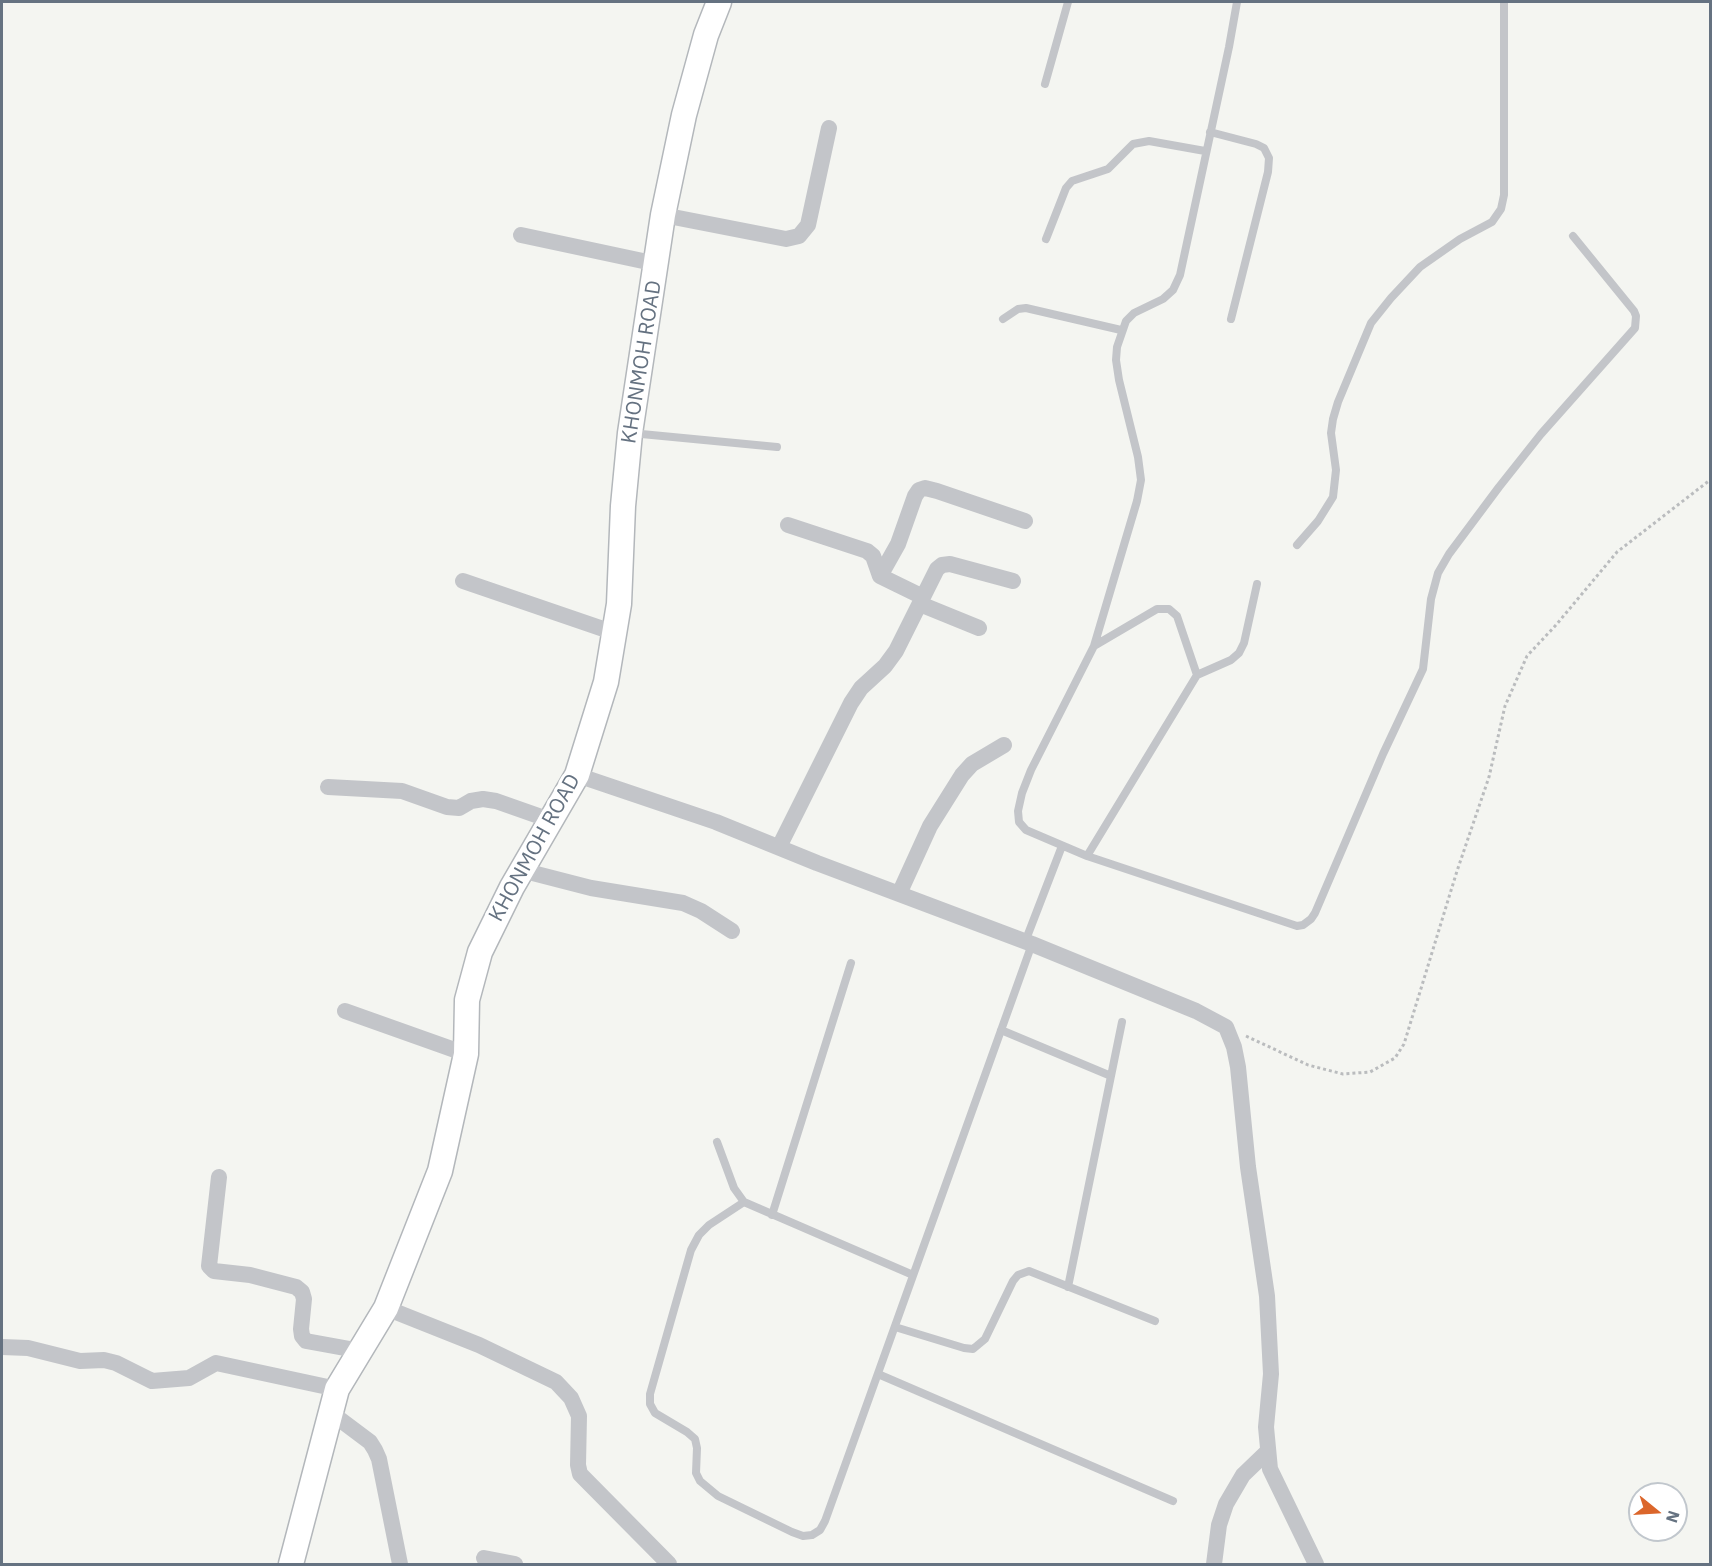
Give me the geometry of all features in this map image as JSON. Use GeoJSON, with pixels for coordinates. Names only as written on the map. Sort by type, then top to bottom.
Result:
{"type":"FeatureCollection","features":[{"type":"Feature","properties":{"kind":"main road","name":"KHONMOH ROAD"},"geometry":{"type":"LineString","coordinates":[[291,1564],[337,1389],[386,1308],[440,1172],[466,1054],[467,1000],[480,952],[521,870],[577,775],[606,682],[619,604],[623,506],[630,433],[663,214],[687,106],[706,35],[719,2]]}},
{"type":"Feature","properties":{"kind":"street"},"geometry":{"type":"LineString","coordinates":[[663,214],[786,239],[799,236],[808,225],[829,128]]}},
{"type":"Feature","properties":{"kind":"street"},"geometry":{"type":"LineString","coordinates":[[521,235],[657,264]]}},
{"type":"Feature","properties":{"kind":"street"},"geometry":{"type":"LineString","coordinates":[[880,576],[898,544],[919,490],[925,488],[937,491],[1025,521]]}},
{"type":"Feature","properties":{"kind":"street"},"geometry":{"type":"LineString","coordinates":[[788,525],[867,551],[873,556],[880,576],[922,601],[979,628]]}},
{"type":"Feature","properties":{"kind":"street"},"geometry":{"type":"LineString","coordinates":[[779,848],[851,703],[861,688],[885,666],[896,651],[937,568],[942,564],[950,564],[1013,581]]}},
{"type":"Feature","properties":{"kind":"street"},"geometry":{"type":"LineString","coordinates":[[463,581],[615,633]]}},
{"type":"Feature","properties":{"kind":"street"},"geometry":{"type":"LineString","coordinates":[[899,894],[930,826],[962,775],[972,764],[1004,746]]}},
{"type":"Feature","properties":{"kind":"street"},"geometry":{"type":"LineString","coordinates":[[577,775],[716,822],[1029,943],[1196,1011],[1226,1027],[1239,1067],[1248,1167],[1267,1296],[1271,1374],[1266,1427],[1270,1469],[1316,1564]]}},
{"type":"Feature","properties":{"kind":"street"},"geometry":{"type":"LineString","coordinates":[[328,787],[402,791],[447,807],[459,808],[471,801],[483,799],[496,801],[550,820]]}},
{"type":"Feature","properties":{"kind":"street"},"geometry":{"type":"LineString","coordinates":[[521,870],[591,888],[682,903],[701,911],[732,931]]}},
{"type":"Feature","properties":{"kind":"street"},"geometry":{"type":"LineString","coordinates":[[345,1011],[466,1054]]}},
{"type":"Feature","properties":{"kind":"street"},"geometry":{"type":"LineString","coordinates":[[219,1177],[208,1266],[214,1271],[250,1275],[296,1287],[302,1292],[301,1329],[306,1341],[361,1351]]}},
{"type":"Feature","properties":{"kind":"street"},"geometry":{"type":"LineString","coordinates":[[386,1308],[478,1345],[556,1382],[571,1398],[579,1416],[578,1466],[580,1474],[669,1564]]}},
{"type":"Feature","properties":{"kind":"street"},"geometry":{"type":"LineString","coordinates":[[2,1347],[28,1348],[80,1361],[104,1360],[152,1381],[189,1378],[216,1363],[337,1389]]}},
{"type":"Feature","properties":{"kind":"street"},"geometry":{"type":"LineString","coordinates":[[330,1412],[370,1442],[379,1459],[400,1564]]}},
{"type":"Feature","properties":{"kind":"street"},"geometry":{"type":"LineString","coordinates":[[1214,1564],[1219,1525],[1226,1504],[1243,1475],[1268,1450]]}},
{"type":"Feature","properties":{"kind":"street"},"geometry":{"type":"LineString","coordinates":[[484,1558],[515,1564]]}},
{"type":"Feature","properties":{"kind":"lane"},"geometry":{"type":"LineString","coordinates":[[1045,84],[1068,2]]}},
{"type":"Feature","properties":{"kind":"lane"},"geometry":{"type":"LineString","coordinates":[[1237,2],[1179,275],[1173,291],[1134,313],[1126,321],[1117,347],[1118,370],[1141,480],[1137,501],[1094,646],[1031,770],[1022,793],[1018,811],[1019,822],[1026,830],[1087,855],[1292,925],[1303,925],[1311,919],[1423,669],[1432,592],[1438,573],[1499,487],[1631,332],[1637,322],[1634,311],[1573,236]]}},
{"type":"Feature","properties":{"kind":"lane"},"geometry":{"type":"LineString","coordinates":[[1297,545],[1323,515],[1333,497],[1336,470],[1331,433],[1333,419],[1371,323],[1420,267],[1460,239],[1492,222],[1501,209],[1504,195],[1504,2]]}},
{"type":"Feature","properties":{"kind":"lane"},"geometry":{"type":"LineString","coordinates":[[1210,132],[1256,144],[1264,148],[1269,158],[1268,172],[1231,319]]}},
{"type":"Feature","properties":{"kind":"lane"},"geometry":{"type":"LineString","coordinates":[[1046,238],[1066,188],[1072,181],[1108,169],[1133,144],[1149,141],[1205,151]]}},
{"type":"Feature","properties":{"kind":"lane"},"geometry":{"type":"LineString","coordinates":[[1003,319],[1018,309],[1026,308],[1122,330]]}},
{"type":"Feature","properties":{"kind":"lane"},"geometry":{"type":"LineString","coordinates":[[630,433],[777,447]]}},
{"type":"Feature","properties":{"kind":"lane"},"geometry":{"type":"LineString","coordinates":[[1087,855],[1197,675],[1231,660],[1239,653],[1244,643],[1257,584]]}},
{"type":"Feature","properties":{"kind":"lane"},"geometry":{"type":"LineString","coordinates":[[1094,646],[1157,609],[1169,609],[1177,616],[1197,675]]}},
{"type":"Feature","properties":{"kind":"lane"},"geometry":{"type":"LineString","coordinates":[[744,1202],[709,1225],[699,1235],[691,1250],[650,1394],[650,1404],[655,1413],[695,1439],[696,1473],[700,1481],[728,1502],[792,1532],[803,1536],[812,1535],[820,1530],[914,1275],[1001,1030],[1062,846]]}},
{"type":"Feature","properties":{"kind":"lane"},"geometry":{"type":"LineString","coordinates":[[772,1215],[851,963]]}},
{"type":"Feature","properties":{"kind":"lane"},"geometry":{"type":"LineString","coordinates":[[1068,1287],[1122,1022]]}},
{"type":"Feature","properties":{"kind":"lane"},"geometry":{"type":"LineString","coordinates":[[1001,1030],[1111,1076]]}},
{"type":"Feature","properties":{"kind":"lane"},"geometry":{"type":"LineString","coordinates":[[717,1142],[734,1188],[744,1202],[914,1275]]}},
{"type":"Feature","properties":{"kind":"lane"},"geometry":{"type":"LineString","coordinates":[[895,1327],[974,1349],[985,1339],[1013,1281],[1018,1275],[1029,1271],[1155,1321]]}},
{"type":"Feature","properties":{"kind":"lane"},"geometry":{"type":"LineString","coordinates":[[878,1374],[1173,1501]]}},
{"type":"Feature","properties":{"kind":"path"},"geometry":{"type":"LineString","coordinates":[[1226,1027],[1308,1065],[1343,1074],[1370,1072],[1395,1058],[1404,1044],[1457,871],[1489,777],[1505,706],[1527,656],[1556,626],[1617,552],[1710,480]]}}]}
